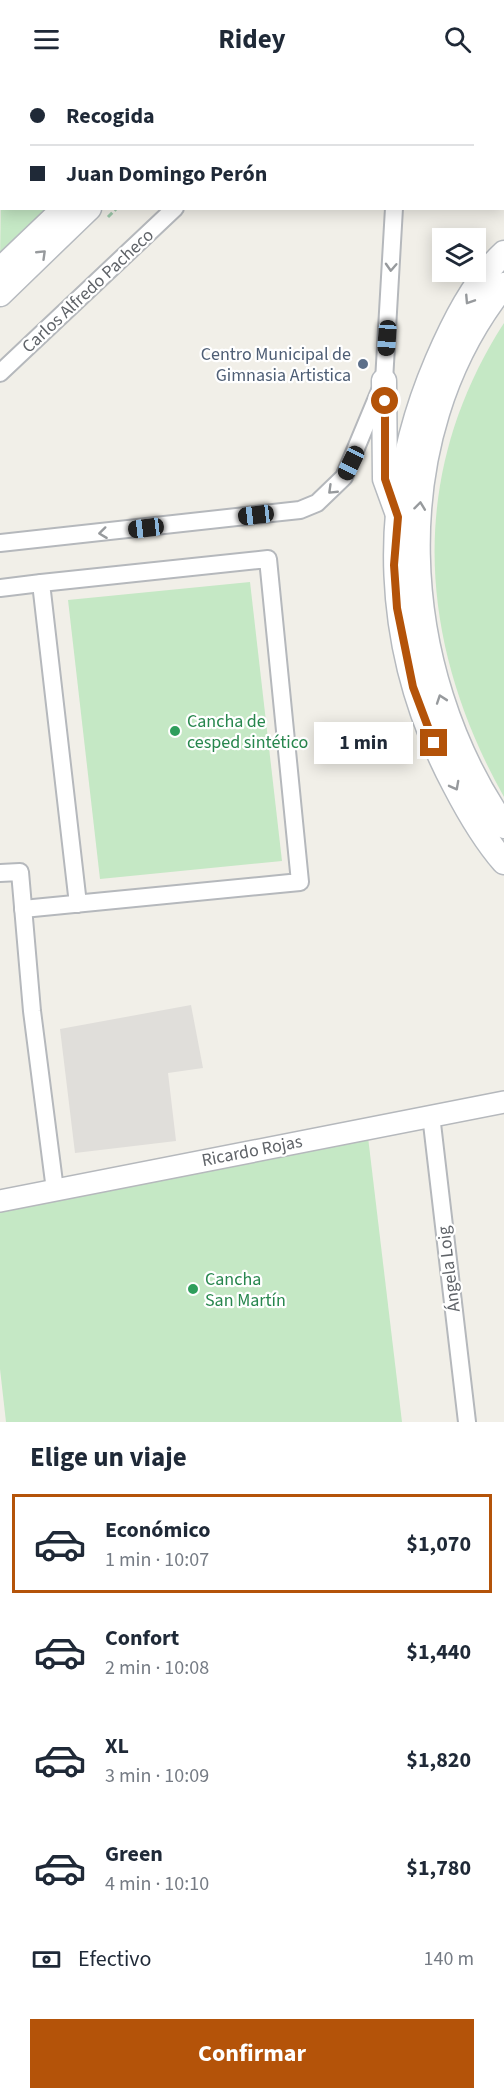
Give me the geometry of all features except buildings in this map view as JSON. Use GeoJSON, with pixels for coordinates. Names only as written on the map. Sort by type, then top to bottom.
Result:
{"type":"FeatureCollection","features":[{"type":"Feature","properties":{"kind":"main road"},"geometry":{"type":"LineString","coordinates":[[0,270],[64,210]]}},
{"type":"Feature","properties":{"kind":"main road"},"geometry":{"type":"LineString","coordinates":[[0,294],[87,210]]}},
{"type":"Feature","properties":{"kind":"main road"},"geometry":{"type":"LineString","coordinates":[[504,253],[463,310],[421,399],[411,435],[398,517],[394,565],[397,608],[413,687],[443,764],[473,819],[504,862]]}},
{"type":"Feature","properties":{"kind":"main road"},"geometry":{"type":"LineString","coordinates":[[504,285],[491,301],[463,352],[441,404],[432,435],[418,512],[418,561],[425,636],[452,733],[472,776],[504,826]]}},
{"type":"Feature","properties":{"kind":"main road"},"geometry":{"type":"LineString","coordinates":[[384,381],[385,479],[398,517]]}},
{"type":"Feature","properties":{"kind":"street","name":"Carlos Alfredo Pacheco"},"geometry":{"type":"LineString","coordinates":[[0,373],[174,210]]}},
{"type":"Feature","properties":{"kind":"street"},"geometry":{"type":"LineString","coordinates":[[0,543],[300,510],[317,503],[344,477],[384,381],[394,210]]}},
{"type":"Feature","properties":{"kind":"street"},"geometry":{"type":"LineString","coordinates":[[0,588],[268,559],[300,882],[23,909]]}},
{"type":"Feature","properties":{"kind":"street"},"geometry":{"type":"LineString","coordinates":[[41,583],[78,904]]}},
{"type":"Feature","properties":{"kind":"street"},"geometry":{"type":"LineString","coordinates":[[0,873],[20,872],[32,1011],[55,1190]]}},
{"type":"Feature","properties":{"kind":"street","name":"Ricardo Rojas"},"geometry":{"type":"LineString","coordinates":[[0,1201],[504,1102]]}},
{"type":"Feature","properties":{"kind":"street","name":"Ángela Loig"},"geometry":{"type":"LineString","coordinates":[[431,1115],[467,1422]]}},
{"type":"Feature","properties":{"kind":"shaded area"},"geometry":{"type":"Polygon","coordinates":[[[191,1005],[203,1068],[168,1073],[176,1141],[75,1153],[60,1029],[191,1005]]]}},
{"type":"Feature","properties":{"kind":"green space"},"geometry":{"type":"Polygon","coordinates":[[[1,210],[48,210],[0,261],[1,210]]]}},
{"type":"Feature","properties":{"kind":"green space"},"geometry":{"type":"Polygon","coordinates":[[[504,323],[504,797],[475,738],[454,679],[440,619],[435,559],[438,499],[450,439],[472,381],[504,323]]]}},
{"type":"Feature","properties":{"kind":"green space","name":"Cancha de cesped sintético"},"geometry":{"type":"Polygon","coordinates":[[[250,582],[282,861],[100,879],[68,600],[250,582]]]}},
{"type":"Feature","properties":{"kind":"green space","name":"Cancha San Martín"},"geometry":{"type":"Polygon","coordinates":[[[368,1137],[402,1422],[6,1422],[0,1369],[0,1210],[368,1137]]]}},
{"type":"Feature","properties":{"kind":"place","name":"Centro Municipal de Gimnasia Artistica"},"geometry":{"type":"Point","coordinates":[363,364]}},
{"type":"Feature","properties":{"kind":"place","name":"Cancha de cesped sintético"},"geometry":{"type":"Point","coordinates":[175,731]}},
{"type":"Feature","properties":{"kind":"place","name":"Cancha San Martín"},"geometry":{"type":"Point","coordinates":[193,1289]}},
{"type":"Feature","properties":{"kind":"route"},"geometry":{"type":"LineString","coordinates":[[385,401],[385,479],[398,517],[394,565],[397,608],[413,687],[434,743]]}}]}
